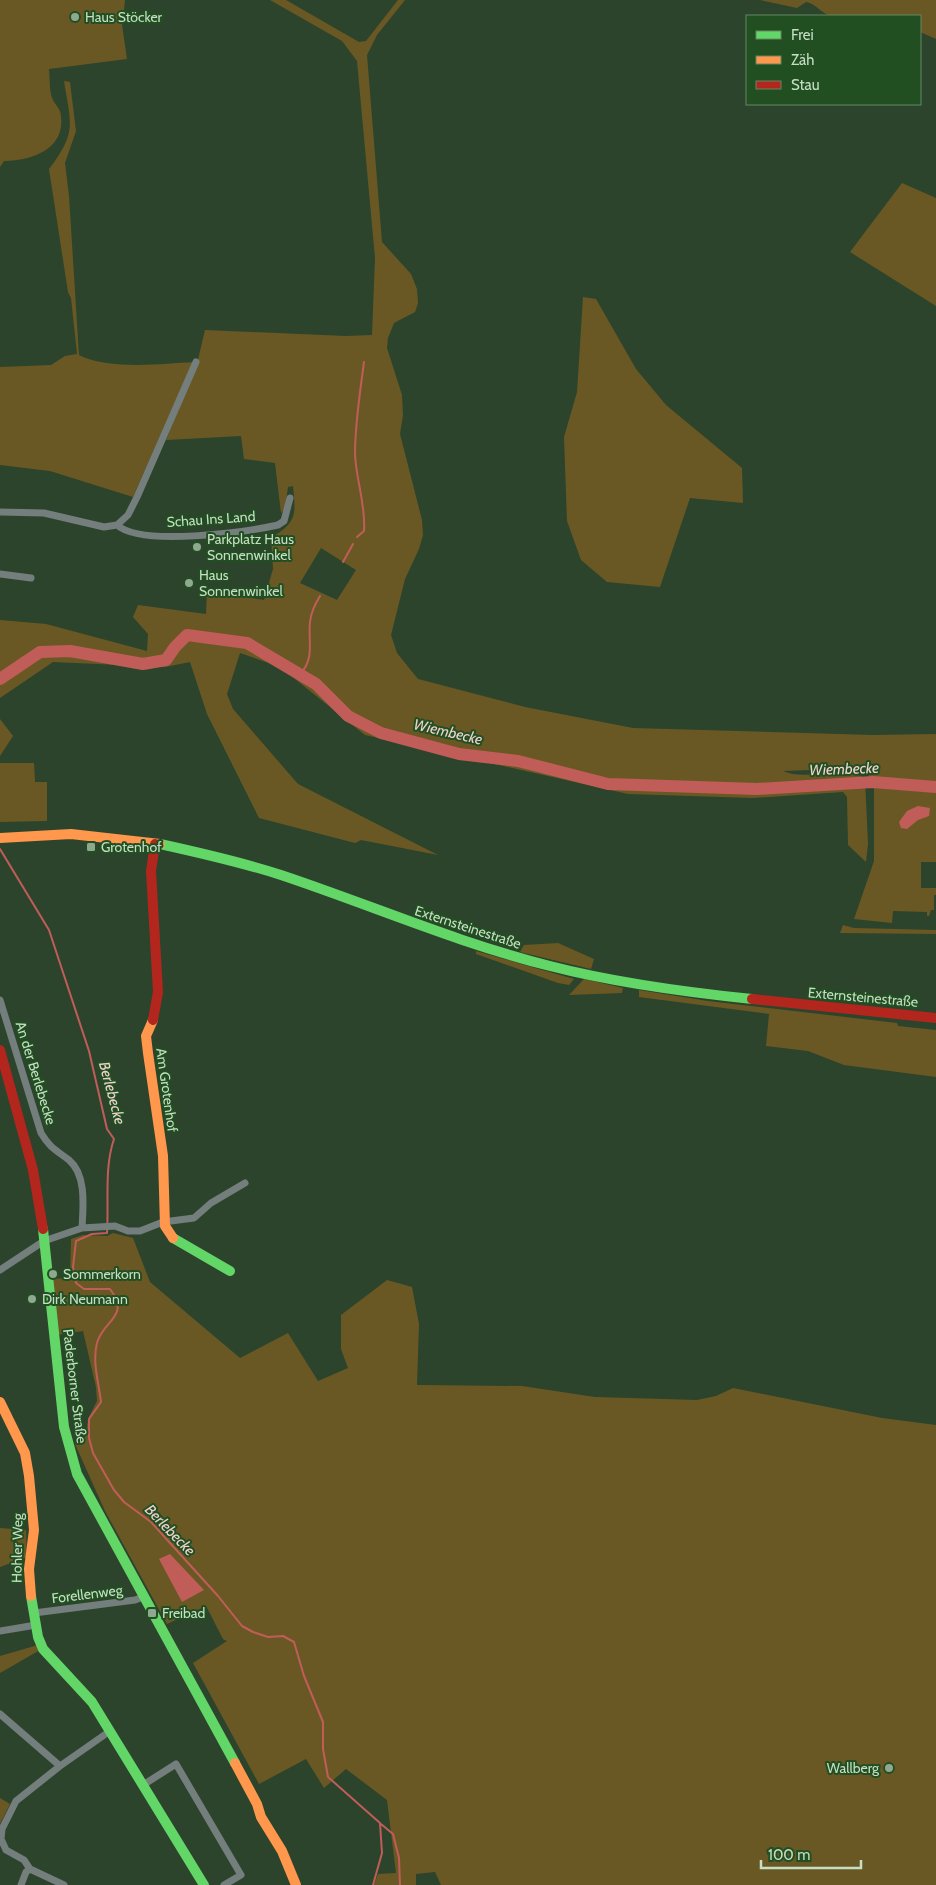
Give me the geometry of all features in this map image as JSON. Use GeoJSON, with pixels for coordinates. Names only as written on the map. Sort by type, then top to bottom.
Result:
{"type":"FeatureCollection","features":[{"type":"Feature","properties":{"kind":"main road","name":"Externsteinestraße"},"geometry":{"type":"LineString","coordinates":[[3,838],[66,835],[155,844],[253,867],[468,942],[585,975],[729,998],[936,1018]]}},
{"type":"Feature","properties":{"kind":"main road","name":"Am Grotenhof"},"geometry":{"type":"LineString","coordinates":[[155,844],[151,871],[158,992],[155,1016],[146,1036],[164,1170],[166,1213],[163,1222]]}},
{"type":"Feature","properties":{"kind":"main road","name":"Paderborner Straße"},"geometry":{"type":"LineString","coordinates":[[0,1050],[34,1177],[44,1241],[68,1448],[76,1474],[257,1804],[261,1817],[276,1839],[296,1885]]}},
{"type":"Feature","properties":{"kind":"main road"},"geometry":{"type":"LineString","coordinates":[[163,1222],[169,1234],[183,1245],[230,1271]]}},
{"type":"Feature","properties":{"kind":"main road","name":"Hohler Weg"},"geometry":{"type":"LineString","coordinates":[[0,1402],[20,1440],[29,1476],[34,1538],[29,1569],[34,1613],[43,1650],[85,1693],[204,1885]]}},
{"type":"Feature","properties":{"kind":"street"},"geometry":{"type":"LineString","coordinates":[[117,525],[128,515],[137,497],[196,362]]}},
{"type":"Feature","properties":{"kind":"street","name":"Schau Ins Land"},"geometry":{"type":"LineString","coordinates":[[0,512],[44,513],[104,527],[117,525],[124,531],[133,534],[173,536],[256,529],[278,525],[284,521],[290,498]]}},
{"type":"Feature","properties":{"kind":"street"},"geometry":{"type":"LineString","coordinates":[[0,574],[31,578]]}},
{"type":"Feature","properties":{"kind":"street","name":"An der Berlebecke"},"geometry":{"type":"LineString","coordinates":[[0,1000],[41,1133],[50,1148],[68,1160],[76,1172],[84,1197],[82,1228]]}},
{"type":"Feature","properties":{"kind":"street"},"geometry":{"type":"LineString","coordinates":[[0,1270],[44,1241],[82,1228],[115,1226],[128,1231],[140,1231],[163,1222],[194,1218],[211,1203],[245,1182]]}},
{"type":"Feature","properties":{"kind":"street","name":"Forellenweg"},"geometry":{"type":"LineString","coordinates":[[34,1613],[135,1600],[143,1597]]}},
{"type":"Feature","properties":{"kind":"street"},"geometry":{"type":"LineString","coordinates":[[0,1631],[36,1624]]}},
{"type":"Feature","properties":{"kind":"street"},"geometry":{"type":"LineString","coordinates":[[0,1714],[60,1766]]}},
{"type":"Feature","properties":{"kind":"street"},"geometry":{"type":"LineString","coordinates":[[64,1885],[30,1868],[24,1860],[6,1850],[2,1840],[2,1829],[16,1802],[60,1766],[110,1731]]}},
{"type":"Feature","properties":{"kind":"street"},"geometry":{"type":"LineString","coordinates":[[143,1785],[176,1764],[241,1875],[224,1885]]}},
{"type":"Feature","properties":{"kind":"street"},"geometry":{"type":"LineString","coordinates":[[21,1885],[26,1872],[30,1868]]}},
{"type":"Feature","properties":{"kind":"shaded area"},"geometry":{"type":"Polygon","coordinates":[[[0,0],[125,0],[124,10],[120,11],[127,59],[49,69],[52,97],[61,114],[61,128],[57,138],[52,145],[35,156],[4,161],[0,167],[0,0]]]}},
{"type":"Feature","properties":{"kind":"shaded area"},"geometry":{"type":"Polygon","coordinates":[[[270,0],[286,0],[359,42],[366,41],[398,0],[405,0],[377,35],[367,55],[382,242],[411,274],[417,289],[418,303],[415,312],[394,323],[388,338],[387,348],[402,395],[403,415],[400,434],[422,520],[423,535],[419,549],[405,579],[391,635],[397,653],[418,679],[525,707],[633,728],[873,735],[936,734],[936,785],[869,780],[869,769],[866,768],[783,771],[803,775],[849,773],[865,779],[868,844],[866,862],[848,845],[847,797],[843,792],[753,798],[628,794],[365,735],[280,667],[240,653],[227,694],[233,709],[298,784],[438,855],[361,840],[355,843],[259,818],[207,714],[190,662],[165,667],[53,662],[0,698],[0,620],[46,624],[147,651],[148,634],[133,617],[138,605],[206,614],[207,591],[264,600],[273,569],[271,538],[286,527],[293,517],[293,486],[288,487],[285,508],[281,513],[275,463],[244,459],[241,436],[166,440],[196,368],[205,330],[346,336],[372,335],[375,258],[357,61],[342,41],[270,0]],[[321,548],[300,583],[337,600],[356,570],[321,548]]]}},
{"type":"Feature","properties":{"kind":"shaded area"},"geometry":{"type":"Polygon","coordinates":[[[760,0],[936,0],[936,39],[921,32],[921,15],[830,15],[806,2],[797,8],[760,0]]]}},
{"type":"Feature","properties":{"kind":"shaded area"},"geometry":{"type":"Polygon","coordinates":[[[64,81],[70,82],[76,131],[65,163],[69,196],[79,355],[104,363],[135,365],[193,362],[133,497],[50,471],[0,465],[0,367],[51,365],[65,356],[77,354],[71,298],[68,292],[49,169],[64,146],[70,128],[69,108],[64,81]]]}},
{"type":"Feature","properties":{"kind":"shaded area"},"geometry":{"type":"Polygon","coordinates":[[[902,183],[936,198],[936,306],[850,252],[902,183]]]}},
{"type":"Feature","properties":{"kind":"shaded area"},"geometry":{"type":"Polygon","coordinates":[[[583,297],[596,299],[636,369],[666,405],[742,468],[743,503],[690,498],[660,587],[607,582],[581,560],[567,521],[564,437],[577,392],[583,297]]]}},
{"type":"Feature","properties":{"kind":"shaded area"},"geometry":{"type":"Polygon","coordinates":[[[0,719],[13,736],[0,756],[0,719]]]}},
{"type":"Feature","properties":{"kind":"shaded area"},"geometry":{"type":"Polygon","coordinates":[[[0,763],[34,763],[35,782],[47,782],[47,821],[0,822],[0,763]]]}},
{"type":"Feature","properties":{"kind":"shaded area"},"geometry":{"type":"Polygon","coordinates":[[[874,783],[936,788],[936,862],[921,862],[921,888],[936,888],[934,910],[931,910],[929,916],[927,916],[927,912],[893,911],[892,923],[854,919],[874,861],[874,783]]]}},
{"type":"Feature","properties":{"kind":"shaded area"},"geometry":{"type":"Polygon","coordinates":[[[918,806],[930,808],[929,816],[918,820],[907,829],[901,828],[899,822],[907,811],[918,806]]]}},
{"type":"Feature","properties":{"kind":"shaded area"},"geometry":{"type":"Polygon","coordinates":[[[843,925],[854,928],[936,930],[936,934],[840,933],[843,925]]]}},
{"type":"Feature","properties":{"kind":"shaded area"},"geometry":{"type":"Polygon","coordinates":[[[558,943],[594,959],[591,969],[520,952],[524,945],[558,943]]]}},
{"type":"Feature","properties":{"kind":"shaded area"},"geometry":{"type":"Polygon","coordinates":[[[476,951],[574,979],[569,985],[558,983],[476,954],[476,951]]]}},
{"type":"Feature","properties":{"kind":"shaded area"},"geometry":{"type":"Polygon","coordinates":[[[584,979],[623,988],[622,993],[569,995],[584,979]]]}},
{"type":"Feature","properties":{"kind":"shaded area"},"geometry":{"type":"Polygon","coordinates":[[[639,990],[708,1001],[897,1023],[898,1026],[936,1030],[936,1077],[844,1065],[808,1051],[766,1046],[769,1014],[639,997],[639,990]]]}},
{"type":"Feature","properties":{"kind":"shaded area"},"geometry":{"type":"Polygon","coordinates":[[[113,1233],[133,1238],[150,1282],[240,1358],[288,1333],[318,1381],[348,1368],[341,1349],[341,1315],[387,1280],[412,1287],[419,1324],[417,1385],[522,1386],[595,1397],[697,1400],[716,1396],[733,1388],[882,1418],[936,1425],[936,1885],[441,1885],[435,1872],[416,1874],[416,1885],[374,1885],[378,1874],[396,1873],[387,1800],[346,1769],[324,1788],[306,1759],[259,1784],[193,1663],[227,1641],[223,1639],[206,1606],[167,1624],[105,1511],[75,1444],[86,1436],[88,1419],[97,1401],[96,1387],[83,1331],[57,1335],[51,1279],[70,1278],[71,1239],[83,1235],[107,1236],[113,1233]]]}},
{"type":"Feature","properties":{"kind":"shaded area"},"geometry":{"type":"Polygon","coordinates":[[[0,1528],[26,1530],[27,1557],[0,1567],[0,1528]]]}},
{"type":"Feature","properties":{"kind":"shaded area"},"geometry":{"type":"Polygon","coordinates":[[[170,1554],[204,1590],[182,1602],[159,1559],[170,1554]]]}},
{"type":"Feature","properties":{"kind":"shaded area"},"geometry":{"type":"Polygon","coordinates":[[[38,1645],[40,1650],[0,1673],[0,1656],[38,1645]]]}},
{"type":"Feature","properties":{"kind":"shaded area"},"geometry":{"type":"Polygon","coordinates":[[[0,1798],[10,1804],[0,1824],[0,1798]]]}},
{"type":"Feature","properties":{"kind":"waterway"},"geometry":{"type":"LineString","coordinates":[[357,537],[364,531],[364,512],[355,454],[364,362]]}},
{"type":"Feature","properties":{"kind":"waterway"},"geometry":{"type":"LineString","coordinates":[[343,562],[353,544]]}},
{"type":"Feature","properties":{"kind":"waterway"},"geometry":{"type":"LineString","coordinates":[[300,674],[308,662],[311,618],[320,596]]}},
{"type":"Feature","properties":{"kind":"waterway","name":"Wiembecke"},"geometry":{"type":"LineString","coordinates":[[0,679],[40,652],[70,651],[143,664],[166,660],[187,635],[247,643],[316,684],[348,716],[381,733],[459,754],[518,761],[608,784],[757,789],[873,782],[936,787]]}},
{"type":"Feature","properties":{"kind":"waterway","name":"Berlebecke"},"geometry":{"type":"LineString","coordinates":[[0,849],[49,930],[89,1051],[107,1129],[114,1139],[108,1174],[107,1233],[92,1234],[76,1241],[73,1267],[76,1283],[84,1289],[110,1289],[116,1298],[118,1306],[114,1318],[100,1335],[97,1343],[96,1365],[101,1402],[89,1419],[89,1438],[93,1453],[114,1490],[124,1502],[151,1522],[218,1596],[242,1626],[268,1637],[283,1636],[294,1642],[304,1676],[323,1722],[323,1749],[328,1777],[380,1823],[382,1853],[373,1885]]}},
{"type":"Feature","properties":{"kind":"waterway"},"geometry":{"type":"LineString","coordinates":[[381,1824],[393,1834],[399,1858],[400,1885]]}},
{"type":"Feature","properties":{"kind":"traffic: fast"},"geometry":{"type":"LineString","coordinates":[[160,844],[266,870],[448,935],[550,966],[650,986],[752,999]]}},
{"type":"Feature","properties":{"kind":"traffic: fast"},"geometry":{"type":"LineString","coordinates":[[43,1229],[64,1427],[77,1474],[235,1763]]}},
{"type":"Feature","properties":{"kind":"traffic: fast"},"geometry":{"type":"LineString","coordinates":[[173,1238],[230,1271]]}},
{"type":"Feature","properties":{"kind":"traffic: fast"},"geometry":{"type":"LineString","coordinates":[[31,1596],[38,1637],[43,1649],[92,1702],[204,1885]]}},
{"type":"Feature","properties":{"kind":"traffic: slow"},"geometry":{"type":"LineString","coordinates":[[0,838],[71,834],[160,844]]}},
{"type":"Feature","properties":{"kind":"traffic: slow"},"geometry":{"type":"LineString","coordinates":[[153,1020],[146,1036],[163,1156],[165,1226],[173,1238]]}},
{"type":"Feature","properties":{"kind":"traffic: slow"},"geometry":{"type":"LineString","coordinates":[[0,1402],[25,1453],[29,1476],[34,1530],[29,1569],[31,1596]]}},
{"type":"Feature","properties":{"kind":"traffic: slow"},"geometry":{"type":"LineString","coordinates":[[235,1763],[257,1804],[261,1817],[282,1851],[296,1885]]}},
{"type":"Feature","properties":{"kind":"traffic: jam"},"geometry":{"type":"LineString","coordinates":[[153,1020],[158,992],[151,871],[155,844]]}},
{"type":"Feature","properties":{"kind":"traffic: jam"},"geometry":{"type":"LineString","coordinates":[[752,999],[936,1018]]}},
{"type":"Feature","properties":{"kind":"traffic: jam"},"geometry":{"type":"LineString","coordinates":[[0,1050],[33,1170],[43,1229]]}},
{"type":"Feature","properties":{"kind":"place","name":"Haus Stöcker"},"geometry":{"type":"Point","coordinates":[75,17]}},
{"type":"Feature","properties":{"kind":"place","name":"Parkplatz Haus Sonnenwinkel"},"geometry":{"type":"Point","coordinates":[197,547]}},
{"type":"Feature","properties":{"kind":"place","name":"Haus Sonnenwinkel"},"geometry":{"type":"Point","coordinates":[189,583]}},
{"type":"Feature","properties":{"kind":"place","name":"Grotenhof"},"geometry":{"type":"Point","coordinates":[91,847]}},
{"type":"Feature","properties":{"kind":"place","name":"Sommerkorn"},"geometry":{"type":"Point","coordinates":[53,1274]}},
{"type":"Feature","properties":{"kind":"place","name":"Dirk Neumann"},"geometry":{"type":"Point","coordinates":[32,1299]}},
{"type":"Feature","properties":{"kind":"place","name":"Freibad"},"geometry":{"type":"Point","coordinates":[152,1613]}},
{"type":"Feature","properties":{"kind":"place","name":"Wallberg"},"geometry":{"type":"Point","coordinates":[889,1768]}}]}
